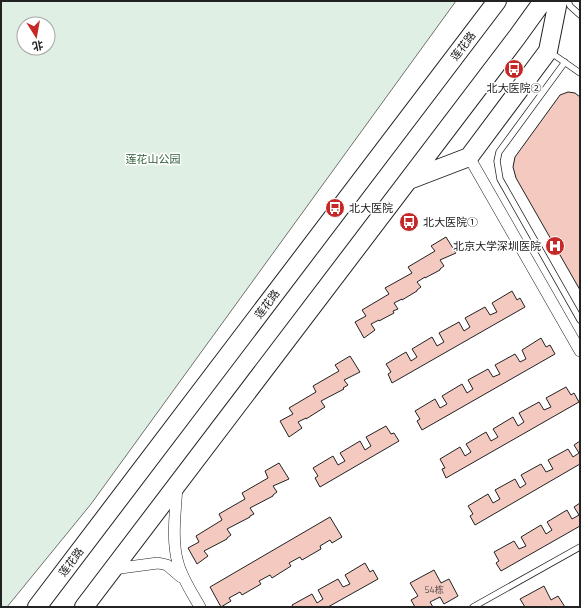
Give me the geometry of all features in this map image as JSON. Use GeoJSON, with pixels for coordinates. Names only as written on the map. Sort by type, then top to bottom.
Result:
{"type":"FeatureCollection","features":[{"type":"Feature","properties":{"kind":"main road","name":"莲花路"},"geometry":{"type":"LineString","coordinates":[[37,607],[497,1]]}},
{"type":"Feature","properties":{"kind":"main road"},"geometry":{"type":"LineString","coordinates":[[84,607],[518,37],[543,1]]}},
{"type":"Feature","properties":{"kind":"main road"},"geometry":{"type":"LineString","coordinates":[[409,180],[470,157],[548,51],[558,1]]}},
{"type":"Feature","properties":{"kind":"street"},"geometry":{"type":"LineString","coordinates":[[470,157],[580,351]]}},
{"type":"Feature","properties":{"kind":"street"},"geometry":{"type":"LineString","coordinates":[[177,484],[175,544],[178,563],[185,580],[200,607]]}},
{"type":"Feature","properties":{"kind":"street"},"geometry":{"type":"LineString","coordinates":[[113,569],[158,563],[172,568],[185,580]]}},
{"type":"Feature","properties":{"kind":"lane"},"geometry":{"type":"LineString","coordinates":[[568,1],[570,6],[580,16]]}},
{"type":"Feature","properties":{"kind":"lane"},"geometry":{"type":"LineString","coordinates":[[548,51],[580,73]]}},
{"type":"Feature","properties":{"kind":"lane"},"geometry":{"type":"LineString","coordinates":[[565,62],[499,152],[497,161],[500,178],[580,320]]}},
{"type":"Feature","properties":{"kind":"lane"},"geometry":{"type":"LineString","coordinates":[[473,607],[580,547]]}},
{"type":"Feature","properties":{"kind":"green space","name":"莲花山公园"},"geometry":{"type":"Polygon","coordinates":[[[1,1],[456,1],[91,504],[7,607],[1,607],[1,1]]]}},
{"type":"Feature","properties":{"kind":"building"},"geometry":{"type":"Polygon","coordinates":[[[568,92],[575,93],[580,97],[580,290],[516,178],[513,167],[515,157],[560,95],[568,92]]]}},
{"type":"Feature","properties":{"kind":"building"},"geometry":{"type":"Polygon","coordinates":[[[446,237],[456,253],[440,260],[444,266],[440,270],[417,282],[421,287],[402,300],[394,303],[398,309],[393,311],[394,313],[371,324],[375,330],[364,338],[355,322],[366,316],[362,310],[389,294],[385,288],[412,273],[408,267],[435,251],[431,246],[446,237]]]}},
{"type":"Feature","properties":{"kind":"building"},"geometry":{"type":"Polygon","coordinates":[[[512,291],[517,300],[520,298],[525,307],[392,383],[388,374],[391,372],[386,364],[406,352],[411,361],[417,357],[412,349],[432,337],[437,346],[444,342],[439,333],[459,322],[464,331],[470,327],[465,318],[485,307],[490,315],[497,312],[492,303],[512,291]]]}},
{"type":"Feature","properties":{"kind":"building"},"geometry":{"type":"Polygon","coordinates":[[[541,338],[546,347],[550,345],[555,354],[422,430],[417,421],[420,419],[415,411],[435,399],[440,408],[447,404],[442,396],[462,384],[467,393],[473,389],[468,380],[488,369],[493,377],[500,374],[495,365],[515,354],[520,362],[526,359],[522,350],[541,338]]]}},
{"type":"Feature","properties":{"kind":"building"},"geometry":{"type":"Polygon","coordinates":[[[350,356],[360,372],[344,380],[348,385],[343,388],[344,389],[321,401],[325,407],[306,419],[298,422],[302,428],[289,437],[280,421],[293,414],[289,408],[316,392],[313,386],[339,371],[335,365],[350,356]]]}},
{"type":"Feature","properties":{"kind":"building"},"geometry":{"type":"Polygon","coordinates":[[[566,387],[571,395],[574,393],[579,402],[446,478],[442,469],[445,468],[440,459],[460,447],[465,456],[471,452],[466,444],[486,432],[491,441],[498,437],[493,429],[513,417],[518,426],[524,422],[519,413],[539,402],[544,410],[551,407],[546,398],[566,387]]]}},
{"type":"Feature","properties":{"kind":"building"},"geometry":{"type":"Polygon","coordinates":[[[386,426],[391,434],[394,433],[399,441],[320,487],[315,478],[318,476],[313,468],[333,456],[338,465],[345,461],[340,453],[360,441],[365,450],[371,446],[366,437],[386,426]]]}},
{"type":"Feature","properties":{"kind":"building"},"geometry":{"type":"Polygon","coordinates":[[[580,441],[580,464],[475,525],[470,516],[473,514],[468,506],[488,494],[493,503],[500,499],[495,490],[515,479],[520,488],[526,484],[521,475],[541,464],[546,472],[553,469],[548,460],[568,449],[573,457],[579,453],[574,445],[580,441]]]}},
{"type":"Feature","properties":{"kind":"building"},"geometry":{"type":"Polygon","coordinates":[[[279,463],[289,479],[273,486],[277,492],[273,496],[250,508],[254,514],[227,529],[231,535],[227,539],[204,551],[208,556],[197,564],[188,548],[199,542],[196,536],[222,520],[219,514],[245,499],[242,493],[268,478],[265,471],[279,463]]]}},
{"type":"Feature","properties":{"kind":"building"},"geometry":{"type":"Polygon","coordinates":[[[580,503],[580,526],[501,571],[496,563],[499,561],[494,552],[514,541],[519,549],[526,546],[521,537],[541,525],[546,534],[552,530],[547,522],[567,510],[572,519],[579,515],[574,507],[580,503]]]}},
{"type":"Feature","properties":{"kind":"building"},"geometry":{"type":"Polygon","coordinates":[[[330,517],[342,537],[332,543],[330,540],[320,546],[321,549],[302,560],[300,557],[289,563],[291,566],[272,578],[270,575],[259,581],[261,584],[242,595],[240,592],[229,598],[231,601],[221,607],[210,587],[330,517]]]}},
{"type":"Feature","properties":{"kind":"building"},"geometry":{"type":"Polygon","coordinates":[[[365,563],[370,572],[373,570],[378,579],[328,607],[293,607],[292,605],[312,594],[317,603],[323,599],[318,590],[338,579],[343,587],[350,584],[345,575],[365,563]]]}},
{"type":"Feature","properties":{"kind":"building"},"geometry":{"type":"Polygon","coordinates":[[[434,570],[441,583],[449,579],[458,596],[444,604],[440,597],[430,602],[433,607],[415,607],[411,600],[418,596],[410,583],[434,570]]]}},
{"type":"Feature","properties":{"kind":"building"},"geometry":{"type":"Polygon","coordinates":[[[544,586],[551,600],[558,596],[565,607],[525,607],[520,599],[544,586]]]}},
{"type":"Feature","properties":{"kind":"place","name":"北大医院②"},"geometry":{"type":"Point","coordinates":[514,69]}},
{"type":"Feature","properties":{"kind":"place","name":"北大医院"},"geometry":{"type":"Point","coordinates":[335,208]}},
{"type":"Feature","properties":{"kind":"place","name":"北大医院①"},"geometry":{"type":"Point","coordinates":[409,222]}},
{"type":"Feature","properties":{"kind":"place","name":"北京大学深圳医院"},"geometry":{"type":"Point","coordinates":[555,246]}}]}
